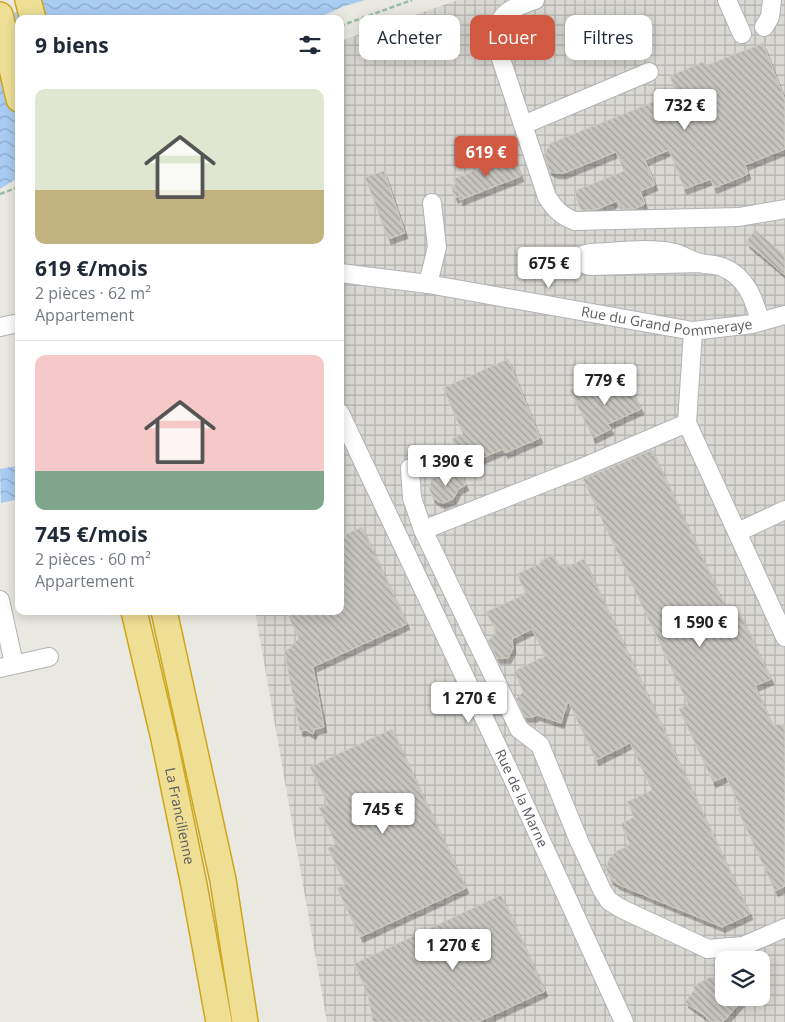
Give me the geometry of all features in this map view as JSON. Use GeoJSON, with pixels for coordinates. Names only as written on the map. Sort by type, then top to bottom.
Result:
{"type":"FeatureCollection","features":[{"type":"Feature","properties":{"kind":"highway"},"geometry":{"type":"LineString","coordinates":[[28,0],[31,15]]}},
{"type":"Feature","properties":{"kind":"highway"},"geometry":{"type":"LineString","coordinates":[[0,15],[15,81]]}},
{"type":"Feature","properties":{"kind":"highway","name":"La Francilienne"},"geometry":{"type":"LineString","coordinates":[[135,615],[164,739],[194,885],[219,1022]]}},
{"type":"Feature","properties":{"kind":"highway","name":"La Francilienne"},"geometry":{"type":"LineString","coordinates":[[165,615],[223,880],[245,1022]]}},
{"type":"Feature","properties":{"kind":"street"},"geometry":{"type":"LineString","coordinates":[[536,0],[516,6],[504,13],[498,24],[496,35],[498,50],[523,125],[547,196],[555,210],[565,218],[575,221],[739,218],[785,209]]}},
{"type":"Feature","properties":{"kind":"street"},"geometry":{"type":"LineString","coordinates":[[727,0],[742,34]]}},
{"type":"Feature","properties":{"kind":"street"},"geometry":{"type":"LineString","coordinates":[[764,27],[770,17],[772,0]]}},
{"type":"Feature","properties":{"kind":"street"},"geometry":{"type":"LineString","coordinates":[[523,125],[649,72]]}},
{"type":"Feature","properties":{"kind":"street"},"geometry":{"type":"LineString","coordinates":[[428,284],[437,247],[432,204]]}},
{"type":"Feature","properties":{"kind":"street"},"geometry":{"type":"LineString","coordinates":[[700,263],[676,253],[657,250],[590,253],[584,255],[582,260],[584,264],[590,266],[700,263],[722,266],[738,277],[749,289],[760,321]]}},
{"type":"Feature","properties":{"kind":"street","name":"Rue du Grand Pommeraye"},"geometry":{"type":"LineString","coordinates":[[344,274],[428,284],[693,331],[760,321],[785,315]]}},
{"type":"Feature","properties":{"kind":"street"},"geometry":{"type":"LineString","coordinates":[[0,327],[15,324]]}},
{"type":"Feature","properties":{"kind":"street"},"geometry":{"type":"LineString","coordinates":[[693,331],[687,423],[785,637]]}},
{"type":"Feature","properties":{"kind":"street","name":"Rue de la Marne"},"geometry":{"type":"LineString","coordinates":[[344,421],[508,768],[618,1020]]}},
{"type":"Feature","properties":{"kind":"street"},"geometry":{"type":"LineString","coordinates":[[423,530],[579,469],[687,423]]}},
{"type":"Feature","properties":{"kind":"street"},"geometry":{"type":"LineString","coordinates":[[410,468],[412,498],[423,530],[519,728],[540,745],[579,841],[609,901],[622,909],[708,949],[743,946],[785,928]]}},
{"type":"Feature","properties":{"kind":"street"},"geometry":{"type":"LineString","coordinates":[[738,532],[785,510]]}},
{"type":"Feature","properties":{"kind":"street"},"geometry":{"type":"LineString","coordinates":[[0,600],[7,666],[49,658]]}},
{"type":"Feature","properties":{"kind":"path"},"geometry":{"type":"LineString","coordinates":[[344,25],[412,0]]}},
{"type":"Feature","properties":{"kind":"path"},"geometry":{"type":"LineString","coordinates":[[0,194],[15,188]]}},
{"type":"Feature","properties":{"kind":"shaded area"},"geometry":{"type":"Polygon","coordinates":[[[458,0],[785,0],[785,1022],[327,1022],[256,615],[344,615],[344,40],[359,34],[359,60],[460,60],[460,15],[415,15],[458,0]]]}},
{"type":"Feature","properties":{"kind":"water"},"geometry":{"type":"Polygon","coordinates":[[[35,0],[365,0],[325,15],[15,15],[15,180],[0,189],[0,22],[35,0]]]}},
{"type":"Feature","properties":{"kind":"water"},"geometry":{"type":"Polygon","coordinates":[[[15,466],[15,500],[1,503],[0,469],[15,466]]]}},
{"type":"Feature","properties":{"kind":"building"},"geometry":{"type":"Polygon","coordinates":[[[763,43],[785,100],[785,149],[745,165],[748,174],[714,188],[711,179],[684,189],[669,150],[645,160],[655,185],[640,191],[645,204],[634,209],[620,209],[617,201],[595,210],[581,210],[575,196],[577,190],[624,171],[616,152],[564,173],[555,173],[549,170],[544,154],[551,143],[676,93],[670,76],[703,62],[705,66],[763,43]]]}},
{"type":"Feature","properties":{"kind":"building"},"geometry":{"type":"Polygon","coordinates":[[[513,156],[521,176],[460,200],[459,196],[455,198],[451,186],[455,185],[453,179],[513,156]]]}},
{"type":"Feature","properties":{"kind":"building"},"geometry":{"type":"Polygon","coordinates":[[[384,171],[405,233],[388,239],[365,177],[384,171]]]}},
{"type":"Feature","properties":{"kind":"building"},"geometry":{"type":"Polygon","coordinates":[[[755,230],[785,255],[785,275],[746,242],[755,230]]]}},
{"type":"Feature","properties":{"kind":"building"},"geometry":{"type":"Polygon","coordinates":[[[508,359],[540,438],[505,453],[503,449],[464,466],[452,439],[463,434],[443,388],[508,359]]]}},
{"type":"Feature","properties":{"kind":"building"},"geometry":{"type":"Polygon","coordinates":[[[628,381],[641,409],[608,424],[611,429],[593,438],[570,390],[590,382],[596,395],[628,381]]]}},
{"type":"Feature","properties":{"kind":"building"},"geometry":{"type":"Polygon","coordinates":[[[652,450],[730,617],[740,613],[771,679],[755,686],[772,724],[785,725],[785,886],[775,891],[737,808],[740,807],[726,776],[713,782],[679,709],[688,704],[583,479],[652,450]]]}},
{"type":"Feature","properties":{"kind":"building"},"geometry":{"type":"Polygon","coordinates":[[[460,473],[466,485],[458,489],[454,498],[444,503],[433,498],[429,488],[432,479],[439,475],[445,474],[452,477],[460,473]]]}},
{"type":"Feature","properties":{"kind":"building"},"geometry":{"type":"Polygon","coordinates":[[[362,527],[407,624],[313,667],[324,727],[315,729],[313,734],[306,730],[300,731],[284,650],[289,649],[299,638],[288,615],[344,615],[344,535],[362,527]]]}},
{"type":"Feature","properties":{"kind":"building"},"geometry":{"type":"Polygon","coordinates":[[[553,555],[558,566],[562,564],[564,568],[584,559],[750,914],[722,927],[617,884],[610,878],[606,869],[609,859],[615,852],[630,845],[621,824],[634,817],[627,802],[652,790],[630,743],[596,760],[568,701],[561,723],[537,715],[525,717],[516,699],[523,692],[514,671],[545,656],[532,629],[512,639],[513,648],[508,658],[497,658],[488,641],[496,632],[486,612],[526,594],[517,574],[553,555]]]}},
{"type":"Feature","properties":{"kind":"building"},"geometry":{"type":"Polygon","coordinates":[[[392,729],[466,888],[360,937],[337,888],[345,885],[328,848],[336,844],[319,808],[328,804],[310,767],[392,729]]]}},
{"type":"Feature","properties":{"kind":"building"},"geometry":{"type":"Polygon","coordinates":[[[501,895],[545,991],[478,1022],[373,1022],[368,995],[354,964],[501,895]]]}},
{"type":"Feature","properties":{"kind":"building"},"geometry":{"type":"Polygon","coordinates":[[[715,977],[715,1006],[737,1006],[723,1022],[710,1022],[705,1016],[685,1002],[695,989],[693,986],[715,977]]]}}]}
